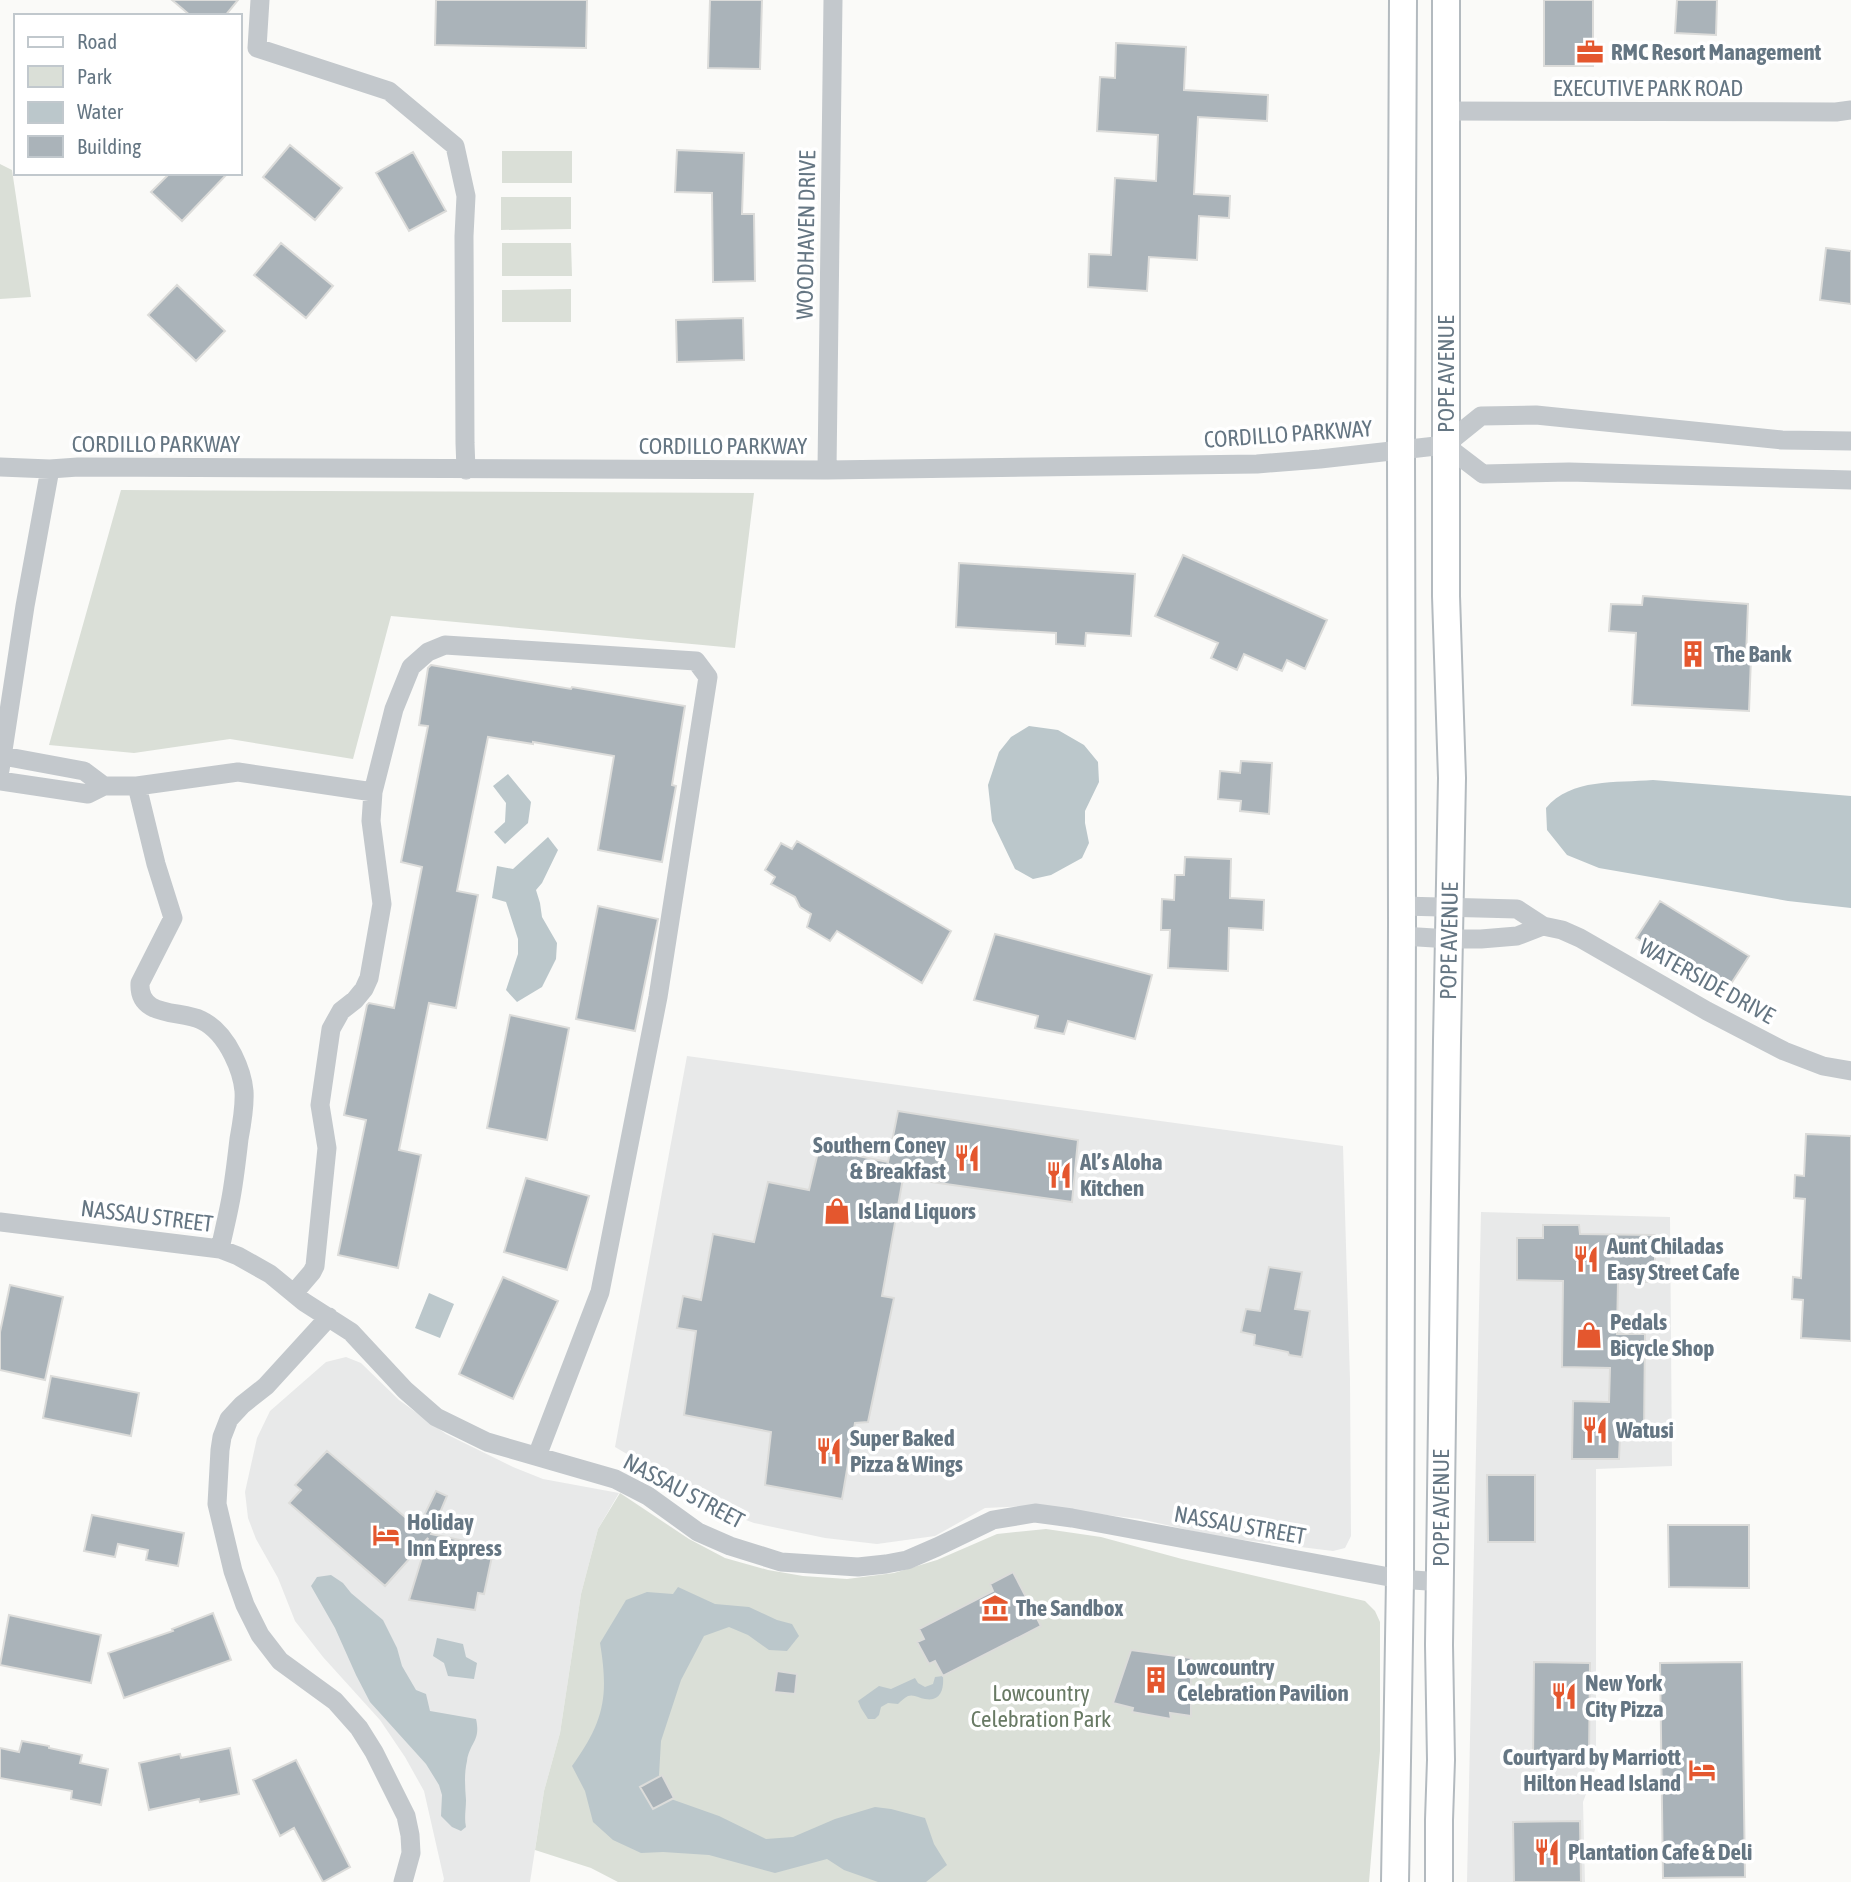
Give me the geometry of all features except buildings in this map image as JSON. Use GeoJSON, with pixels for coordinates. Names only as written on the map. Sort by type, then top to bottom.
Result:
{"type":"FeatureCollection","features":[{"type":"Feature","properties":{"kind":"main road","name":"POPE AVENUE"},"geometry":{"type":"LineString","coordinates":[[1395,1882],[1400,1579],[1403,0]]}},
{"type":"Feature","properties":{"kind":"main road","name":"POPE AVENUE"},"geometry":{"type":"LineString","coordinates":[[1439,1882],[1439,1645],[1452,778],[1446,596],[1445,445],[1447,0]]}},
{"type":"Feature","properties":{"kind":"street"},"geometry":{"type":"LineString","coordinates":[[260,0],[257,48],[389,91],[455,146],[466,196],[466,470]]}},
{"type":"Feature","properties":{"kind":"street","name":"WOODHAVEN DRIVE"},"geometry":{"type":"LineString","coordinates":[[827,470],[833,0]]}},
{"type":"Feature","properties":{"kind":"street","name":"EXECUTIVE PARK ROAD"},"geometry":{"type":"LineString","coordinates":[[1446,111],[1690,113],[1851,110]]}},
{"type":"Feature","properties":{"kind":"street"},"geometry":{"type":"LineString","coordinates":[[1851,441],[1782,440],[1536,415],[1481,416],[1445,445],[1483,474],[1569,472],[1851,480]]}},
{"type":"Feature","properties":{"kind":"street","name":"CORDILLO PARKWAY"},"geometry":{"type":"LineString","coordinates":[[0,467],[827,470],[1257,464],[1445,445]]}},
{"type":"Feature","properties":{"kind":"street"},"geometry":{"type":"LineString","coordinates":[[50,469],[24,606],[1,763],[84,771],[104,786]]}},
{"type":"Feature","properties":{"kind":"street"},"geometry":{"type":"LineString","coordinates":[[294,1293],[315,1266],[327,1148],[320,1105],[331,1028],[341,1011],[364,989],[369,978],[382,904],[371,821],[373,792],[394,709],[411,667],[428,652],[445,645],[696,661],[708,677],[658,997],[600,1292],[537,1455]]}},
{"type":"Feature","properties":{"kind":"street"},"geometry":{"type":"LineString","coordinates":[[0,781],[88,794],[104,786],[137,786],[238,772],[373,792]]}},
{"type":"Feature","properties":{"kind":"street"},"geometry":{"type":"LineString","coordinates":[[137,786],[156,864],[173,918],[141,983],[140,992],[145,1001],[158,1010],[189,1015],[205,1022],[224,1039],[235,1059],[244,1090],[232,1191],[220,1249]]}},
{"type":"Feature","properties":{"kind":"street","name":"WATERSIDE DRIVE"},"geometry":{"type":"LineString","coordinates":[[1402,906],[1517,909],[1543,926],[1563,930],[1580,939],[1707,1012],[1784,1051],[1823,1066],[1851,1071]]}},
{"type":"Feature","properties":{"kind":"street"},"geometry":{"type":"LineString","coordinates":[[1402,936],[1450,939],[1517,936],[1543,926]]}},
{"type":"Feature","properties":{"kind":"street","name":"NASSAU STREET"},"geometry":{"type":"LineString","coordinates":[[0,1222],[220,1249],[238,1256],[270,1274],[351,1332],[405,1390],[436,1417],[487,1441],[615,1479],[648,1496],[698,1532],[730,1546],[781,1562],[858,1567],[886,1564],[906,1560],[993,1520],[1035,1513],[1400,1579],[1441,1582]]}},
{"type":"Feature","properties":{"kind":"street"},"geometry":{"type":"LineString","coordinates":[[329,1317],[266,1386],[229,1419],[220,1450],[217,1504],[233,1571],[245,1605],[260,1635],[279,1661],[335,1701],[359,1728],[406,1816],[411,1853],[402,1882]]}},
{"type":"Feature","properties":{"kind":"shaded area"},"geometry":{"type":"Polygon","coordinates":[[[687,1056],[1343,1146],[1350,1379],[1351,1536],[1345,1548],[1333,1551],[1219,1537],[1140,1519],[1032,1506],[985,1508],[935,1536],[877,1544],[825,1538],[754,1523],[711,1507],[615,1447],[687,1056]]]}},
{"type":"Feature","properties":{"kind":"shaded area"},"geometry":{"type":"Polygon","coordinates":[[[1481,1212],[1670,1217],[1672,1466],[1596,1469],[1596,1767],[1583,1802],[1585,1882],[1467,1882],[1481,1212]]]}},
{"type":"Feature","properties":{"kind":"shaded area"},"geometry":{"type":"Polygon","coordinates":[[[346,1357],[361,1363],[399,1400],[446,1434],[543,1479],[619,1493],[598,1529],[581,1594],[560,1733],[544,1791],[530,1882],[443,1882],[424,1791],[380,1720],[323,1657],[295,1621],[278,1578],[256,1539],[248,1518],[245,1492],[257,1438],[270,1411],[326,1362],[346,1357]]]}},
{"type":"Feature","properties":{"kind":"green space"},"geometry":{"type":"Polygon","coordinates":[[[502,151],[572,151],[572,183],[502,183],[502,151]]]}},
{"type":"Feature","properties":{"kind":"green space"},"geometry":{"type":"Polygon","coordinates":[[[0,164],[12,170],[31,297],[0,299],[0,164]]]}},
{"type":"Feature","properties":{"kind":"green space"},"geometry":{"type":"Polygon","coordinates":[[[501,197],[571,197],[571,229],[501,230],[501,197]]]}},
{"type":"Feature","properties":{"kind":"green space"},"geometry":{"type":"Polygon","coordinates":[[[502,243],[571,243],[572,276],[502,276],[502,243]]]}},
{"type":"Feature","properties":{"kind":"green space"},"geometry":{"type":"Polygon","coordinates":[[[571,289],[571,322],[502,322],[502,290],[571,289]]]}},
{"type":"Feature","properties":{"kind":"green space"},"geometry":{"type":"Polygon","coordinates":[[[121,490],[754,493],[735,648],[391,616],[353,759],[230,739],[134,753],[49,745],[121,490]]]}},
{"type":"Feature","properties":{"kind":"green space","name":"Lowcountry Celebration Park"},"geometry":{"type":"Polygon","coordinates":[[[620,1493],[689,1539],[725,1558],[803,1576],[847,1579],[894,1573],[937,1560],[997,1534],[1046,1529],[1101,1537],[1182,1559],[1365,1601],[1375,1611],[1380,1622],[1380,1751],[1369,1882],[618,1882],[591,1868],[535,1850],[544,1791],[560,1733],[581,1594],[598,1529],[620,1493]]]}},
{"type":"Feature","properties":{"kind":"water"},"geometry":{"type":"Polygon","coordinates":[[[1029,726],[1058,730],[1084,745],[1098,762],[1099,782],[1085,811],[1089,843],[1082,858],[1051,875],[1033,879],[1015,869],[992,821],[988,785],[999,752],[1011,737],[1029,726]]]}},
{"type":"Feature","properties":{"kind":"water"},"geometry":{"type":"Polygon","coordinates":[[[508,774],[531,802],[528,823],[505,844],[494,832],[505,822],[506,803],[493,786],[508,774]]]}},
{"type":"Feature","properties":{"kind":"water"},"geometry":{"type":"Polygon","coordinates":[[[1653,780],[1851,796],[1851,908],[1788,901],[1599,868],[1567,855],[1547,830],[1546,808],[1568,791],[1609,782],[1653,780]]]}},
{"type":"Feature","properties":{"kind":"water"},"geometry":{"type":"Polygon","coordinates":[[[548,837],[558,850],[536,890],[542,917],[557,943],[556,959],[542,987],[517,1002],[506,990],[518,954],[518,939],[506,902],[492,898],[497,866],[513,869],[548,837]]]}},
{"type":"Feature","properties":{"kind":"water"},"geometry":{"type":"Polygon","coordinates":[[[429,1293],[454,1304],[440,1338],[415,1328],[429,1293]]]}},
{"type":"Feature","properties":{"kind":"water"},"geometry":{"type":"Polygon","coordinates":[[[331,1575],[383,1620],[397,1648],[402,1666],[416,1690],[426,1694],[430,1711],[476,1719],[476,1737],[465,1771],[466,1827],[461,1831],[452,1827],[441,1816],[442,1795],[426,1764],[370,1702],[356,1675],[335,1628],[311,1586],[317,1577],[331,1575]]]}},
{"type":"Feature","properties":{"kind":"water"},"geometry":{"type":"Polygon","coordinates":[[[678,1587],[715,1604],[749,1607],[792,1624],[799,1636],[787,1651],[769,1650],[748,1635],[729,1627],[704,1636],[681,1680],[661,1741],[659,1775],[671,1799],[719,1816],[766,1839],[793,1837],[835,1819],[875,1807],[891,1809],[925,1818],[934,1844],[947,1865],[926,1882],[878,1882],[844,1870],[827,1859],[775,1873],[709,1855],[641,1853],[613,1840],[593,1822],[585,1791],[572,1766],[591,1735],[601,1708],[604,1679],[600,1643],[626,1600],[647,1592],[673,1594],[678,1587]]]}},
{"type":"Feature","properties":{"kind":"water"},"geometry":{"type":"Polygon","coordinates":[[[437,1638],[463,1644],[466,1657],[477,1663],[474,1679],[448,1676],[444,1663],[433,1656],[437,1638]]]}},
{"type":"Feature","properties":{"kind":"water"},"geometry":{"type":"Polygon","coordinates":[[[943,1676],[942,1690],[935,1699],[910,1696],[898,1704],[888,1703],[881,1707],[875,1719],[868,1719],[858,1701],[879,1686],[891,1689],[915,1678],[925,1687],[933,1684],[935,1677],[943,1676]]]}},
{"type":"Feature","properties":{"kind":"place","name":"RMC Resort Management"},"geometry":{"type":"Point","coordinates":[1590,52]}},
{"type":"Feature","properties":{"kind":"place","name":"The Bank"},"geometry":{"type":"Point","coordinates":[1693,654]}},
{"type":"Feature","properties":{"kind":"place","name":"Southern Coney & Breakfast"},"geometry":{"type":"Point","coordinates":[967,1158]}},
{"type":"Feature","properties":{"kind":"place","name":"Al’s Aloha Kitchen"},"geometry":{"type":"Point","coordinates":[1059,1175]}},
{"type":"Feature","properties":{"kind":"place","name":"Island Liquors"},"geometry":{"type":"Point","coordinates":[837,1211]}},
{"type":"Feature","properties":{"kind":"place","name":"Aunt Chiladas Easy Street Cafe"},"geometry":{"type":"Point","coordinates":[1586,1259]}},
{"type":"Feature","properties":{"kind":"place","name":"Pedals Bicycle Shop"},"geometry":{"type":"Point","coordinates":[1589,1335]}},
{"type":"Feature","properties":{"kind":"place","name":"Watusi"},"geometry":{"type":"Point","coordinates":[1595,1430]}},
{"type":"Feature","properties":{"kind":"place","name":"Super Baked Pizza & Wings"},"geometry":{"type":"Point","coordinates":[829,1451]}},
{"type":"Feature","properties":{"kind":"place","name":"Holiday Inn Express"},"geometry":{"type":"Point","coordinates":[386,1535]}},
{"type":"Feature","properties":{"kind":"place","name":"The Sandbox"},"geometry":{"type":"Point","coordinates":[995,1608]}},
{"type":"Feature","properties":{"kind":"place","name":"Lowcountry Celebration Pavilion"},"geometry":{"type":"Point","coordinates":[1156,1680]}},
{"type":"Feature","properties":{"kind":"place","name":"New York City Pizza"},"geometry":{"type":"Point","coordinates":[1564,1696]}},
{"type":"Feature","properties":{"kind":"place","name":"Courtyard by Marriott Hilton Head Island"},"geometry":{"type":"Point","coordinates":[1702,1770]}},
{"type":"Feature","properties":{"kind":"place","name":"Plantation Cafe & Deli"},"geometry":{"type":"Point","coordinates":[1547,1852]}}]}
